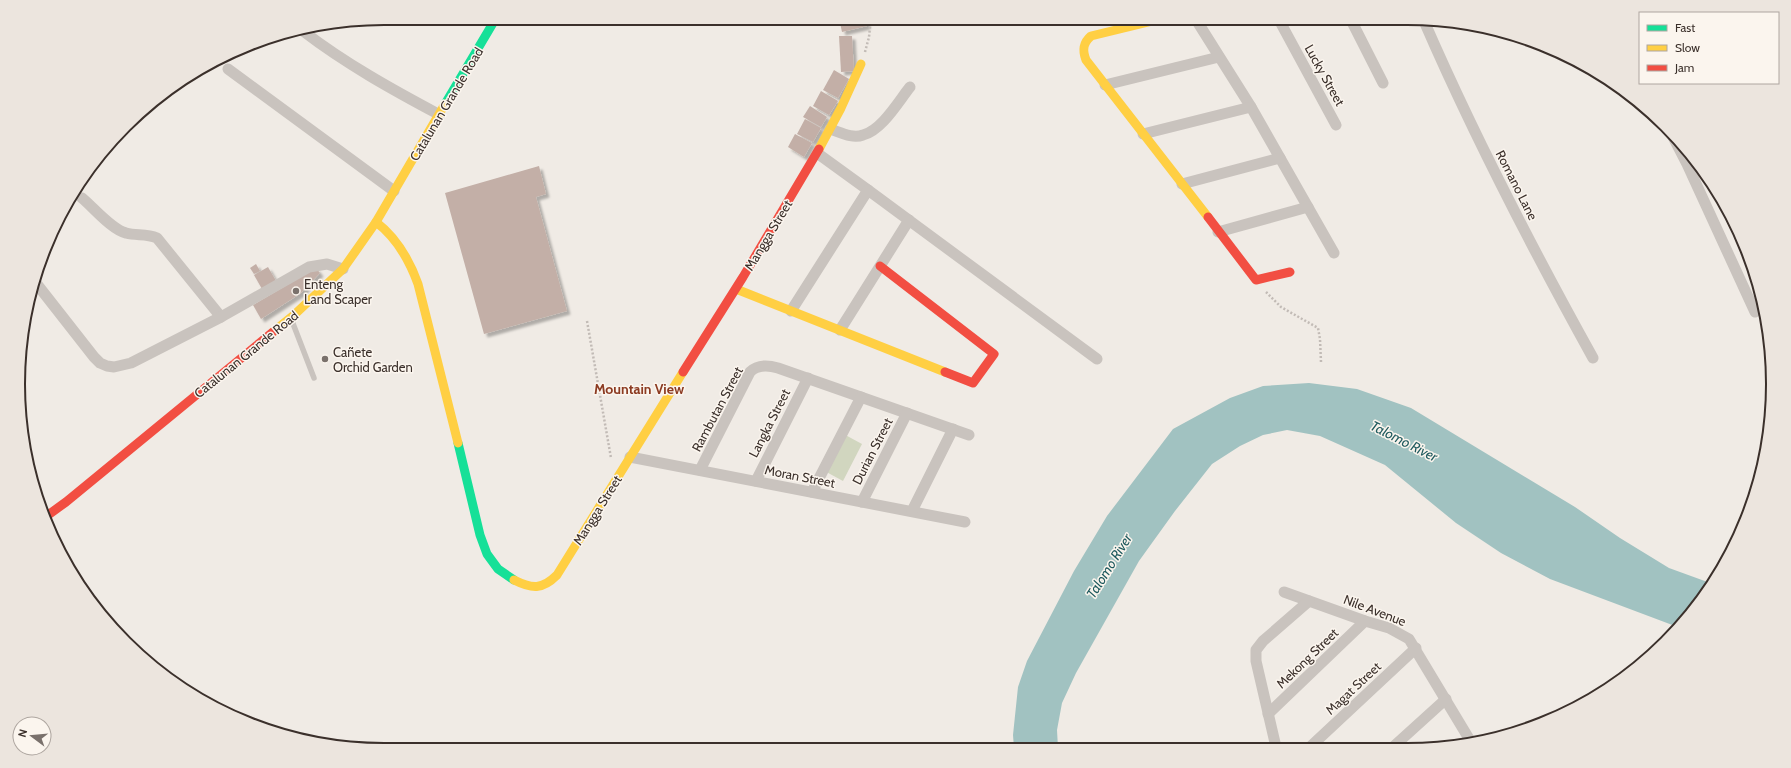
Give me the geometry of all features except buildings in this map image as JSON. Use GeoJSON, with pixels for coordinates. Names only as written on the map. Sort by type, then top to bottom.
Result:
{"type":"FeatureCollection","features":[{"type":"Feature","properties":{"kind":"street","name":"Catalunan Grande Road"},"geometry":{"type":"LineString","coordinates":[[49,514],[291,318],[343,269],[376,222],[440,116],[492,25]]}},
{"type":"Feature","properties":{"kind":"street"},"geometry":{"type":"LineString","coordinates":[[1135,25],[1096,34],[1086,40],[1083,53],[1086,60],[1256,280],[1290,272]]}},
{"type":"Feature","properties":{"kind":"street"},"geometry":{"type":"LineString","coordinates":[[1199,25],[1251,107],[1334,253]]}},
{"type":"Feature","properties":{"kind":"street","name":"Lucky Street"},"geometry":{"type":"LineString","coordinates":[[1282,25],[1336,125]]}},
{"type":"Feature","properties":{"kind":"street"},"geometry":{"type":"LineString","coordinates":[[1354,25],[1383,83]]}},
{"type":"Feature","properties":{"kind":"street","name":"Romano Lane"},"geometry":{"type":"LineString","coordinates":[[1426,26],[1478,140],[1592,358]]}},
{"type":"Feature","properties":{"kind":"street"},"geometry":{"type":"LineString","coordinates":[[307,34],[361,71],[440,116]]}},
{"type":"Feature","properties":{"kind":"street"},"geometry":{"type":"LineString","coordinates":[[1105,85],[1219,57]]}},
{"type":"Feature","properties":{"kind":"street","name":"Mangga Street"},"geometry":{"type":"LineString","coordinates":[[376,222],[386,228],[395,237],[413,269],[422,294],[480,535],[488,556],[502,574],[525,585],[537,587],[547,584],[557,575],[736,289],[830,128],[847,97],[861,64]]}},
{"type":"Feature","properties":{"kind":"street"},"geometry":{"type":"LineString","coordinates":[[228,69],[394,191]]}},
{"type":"Feature","properties":{"kind":"street"},"geometry":{"type":"LineString","coordinates":[[830,128],[853,136],[863,136],[873,130],[885,119],[910,87]]}},
{"type":"Feature","properties":{"kind":"street"},"geometry":{"type":"LineString","coordinates":[[1143,134],[1251,107]]}},
{"type":"Feature","properties":{"kind":"street"},"geometry":{"type":"LineString","coordinates":[[816,153],[1097,359]]}},
{"type":"Feature","properties":{"kind":"street"},"geometry":{"type":"LineString","coordinates":[[1682,153],[1755,312]]}},
{"type":"Feature","properties":{"kind":"street"},"geometry":{"type":"LineString","coordinates":[[1182,184],[1280,158]]}},
{"type":"Feature","properties":{"kind":"street"},"geometry":{"type":"LineString","coordinates":[[791,311],[868,190]]}},
{"type":"Feature","properties":{"kind":"street"},"geometry":{"type":"LineString","coordinates":[[82,198],[118,230],[126,233],[151,235],[157,238],[221,317]]}},
{"type":"Feature","properties":{"kind":"street"},"geometry":{"type":"LineString","coordinates":[[1218,232],[1308,207]]}},
{"type":"Feature","properties":{"kind":"street"},"geometry":{"type":"LineString","coordinates":[[840,330],[909,220]]}},
{"type":"Feature","properties":{"kind":"street"},"geometry":{"type":"LineString","coordinates":[[39,286],[94,357],[100,363],[107,366],[118,366],[131,363],[221,317],[309,267],[327,264],[343,269]]}},
{"type":"Feature","properties":{"kind":"street"},"geometry":{"type":"LineString","coordinates":[[736,289],[973,383],[994,354],[880,266]]}},
{"type":"Feature","properties":{"kind":"street","name":"Rambutan Street"},"geometry":{"type":"LineString","coordinates":[[700,470],[750,372],[757,366],[773,366],[808,378]]}},
{"type":"Feature","properties":{"kind":"street"},"geometry":{"type":"LineString","coordinates":[[808,378],[968,435]]}},
{"type":"Feature","properties":{"kind":"street","name":"Langka Street"},"geometry":{"type":"LineString","coordinates":[[756,481],[808,378]]}},
{"type":"Feature","properties":{"kind":"street"},"geometry":{"type":"LineString","coordinates":[[812,492],[861,397]]}},
{"type":"Feature","properties":{"kind":"street","name":"Durian Street"},"geometry":{"type":"LineString","coordinates":[[862,502],[907,413]]}},
{"type":"Feature","properties":{"kind":"street"},"geometry":{"type":"LineString","coordinates":[[912,511],[953,429]]}},
{"type":"Feature","properties":{"kind":"street","name":"Moran Street"},"geometry":{"type":"LineString","coordinates":[[630,457],[965,522]]}},
{"type":"Feature","properties":{"kind":"street","name":"Nile Avenue"},"geometry":{"type":"LineString","coordinates":[[1284,592],[1400,633],[1409,639],[1416,648],[1468,737]]}},
{"type":"Feature","properties":{"kind":"street"},"geometry":{"type":"LineString","coordinates":[[1275,743],[1256,661],[1256,650],[1263,641],[1309,601]]}},
{"type":"Feature","properties":{"kind":"street","name":"Mekong Street"},"geometry":{"type":"LineString","coordinates":[[1268,714],[1365,621]]}},
{"type":"Feature","properties":{"kind":"street","name":"Magat Street"},"geometry":{"type":"LineString","coordinates":[[1314,743],[1416,648]]}},
{"type":"Feature","properties":{"kind":"street"},"geometry":{"type":"LineString","coordinates":[[1397,743],[1446,699]]}},
{"type":"Feature","properties":{"kind":"lane"},"geometry":{"type":"LineString","coordinates":[[291,318],[314,378]]}},
{"type":"Feature","properties":{"kind":"path"},"geometry":{"type":"LineString","coordinates":[[861,64],[869,37],[870,25]]}},
{"type":"Feature","properties":{"kind":"path"},"geometry":{"type":"LineString","coordinates":[[1256,280],[1268,295],[1281,307],[1318,328],[1321,362]]}},
{"type":"Feature","properties":{"kind":"path"},"geometry":{"type":"LineString","coordinates":[[587,321],[612,462]]}},
{"type":"Feature","properties":{"kind":"green space"},"geometry":{"type":"Polygon","coordinates":[[[838,431],[862,444],[843,481],[819,468],[838,431]]]}},
{"type":"Feature","properties":{"kind":"water","name":"Talomo River"},"geometry":{"type":"Polygon","coordinates":[[[1309,383],[1357,389],[1411,408],[1575,507],[1620,538],[1669,568],[1706,581],[1692,603],[1673,625],[1550,579],[1501,553],[1456,523],[1385,465],[1320,436],[1287,430],[1263,435],[1240,446],[1212,464],[1175,511],[1139,561],[1076,673],[1062,703],[1057,730],[1058,743],[1014,743],[1013,735],[1018,687],[1027,661],[1074,571],[1107,516],[1173,429],[1230,398],[1263,386],[1309,383]]]}},
{"type":"Feature","properties":{"kind":"traffic: fast"},"geometry":{"type":"LineString","coordinates":[[445,104],[492,25]]}},
{"type":"Feature","properties":{"kind":"traffic: fast"},"geometry":{"type":"LineString","coordinates":[[458,443],[480,535],[487,554],[498,569],[514,580]]}},
{"type":"Feature","properties":{"kind":"traffic: slow"},"geometry":{"type":"LineString","coordinates":[[1136,25],[1091,36],[1086,41],[1084,47],[1086,60],[1208,217]]}},
{"type":"Feature","properties":{"kind":"traffic: slow"},"geometry":{"type":"LineString","coordinates":[[819,149],[841,108],[861,64]]}},
{"type":"Feature","properties":{"kind":"traffic: slow"},"geometry":{"type":"LineString","coordinates":[[273,332],[294,315],[343,269],[376,222],[445,104]]}},
{"type":"Feature","properties":{"kind":"traffic: slow"},"geometry":{"type":"LineString","coordinates":[[376,222],[390,235],[402,250],[411,266],[418,284],[458,443]]}},
{"type":"Feature","properties":{"kind":"traffic: slow"},"geometry":{"type":"LineString","coordinates":[[736,289],[945,372]]}},
{"type":"Feature","properties":{"kind":"traffic: slow"},"geometry":{"type":"LineString","coordinates":[[514,580],[526,585],[542,586],[557,575],[683,372]]}},
{"type":"Feature","properties":{"kind":"traffic: jam"},"geometry":{"type":"LineString","coordinates":[[683,372],[743,277],[819,149]]}},
{"type":"Feature","properties":{"kind":"traffic: jam"},"geometry":{"type":"LineString","coordinates":[[1208,217],[1256,280],[1290,272]]}},
{"type":"Feature","properties":{"kind":"traffic: jam"},"geometry":{"type":"LineString","coordinates":[[880,266],[994,354],[973,383],[945,372]]}},
{"type":"Feature","properties":{"kind":"traffic: jam"},"geometry":{"type":"LineString","coordinates":[[49,514],[273,332]]}},
{"type":"Feature","properties":{"kind":"place","name":"Enteng Land Scaper"},"geometry":{"type":"Point","coordinates":[296,291]}},
{"type":"Feature","properties":{"kind":"place","name":"Cañete Orchid Garden"},"geometry":{"type":"Point","coordinates":[325,359]}},
{"type":"Feature","properties":{"kind":"district","name":"Mountain View"},"geometry":{"type":"Point","coordinates":[639,389]}}]}
